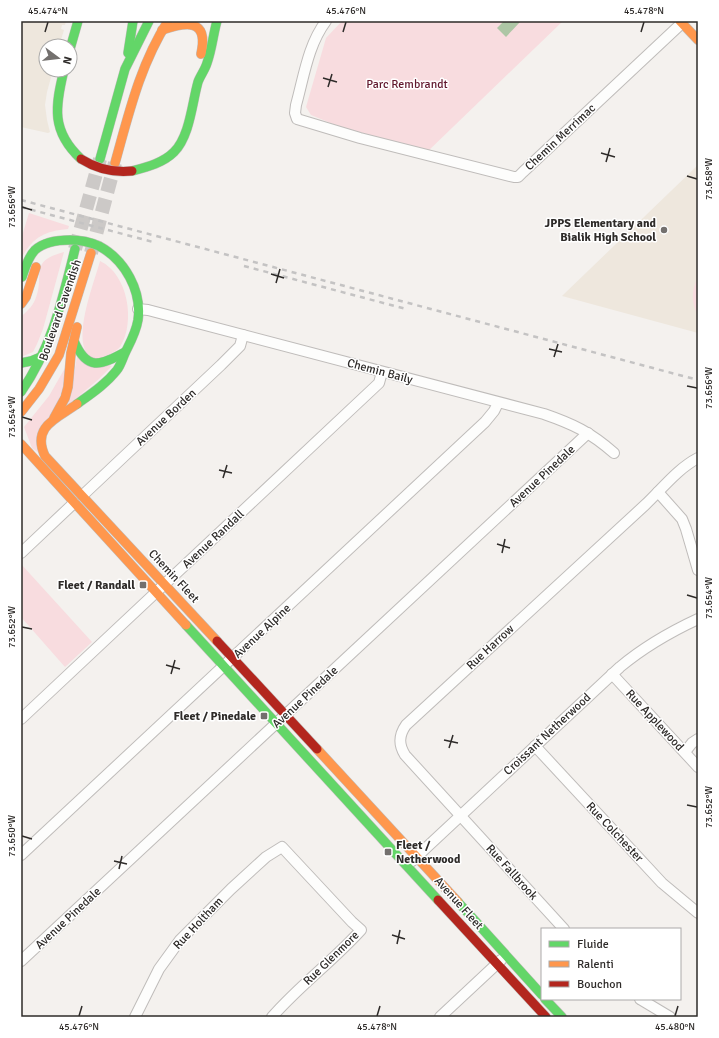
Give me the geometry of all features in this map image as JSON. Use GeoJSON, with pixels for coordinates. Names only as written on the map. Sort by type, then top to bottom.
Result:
{"type":"FeatureCollection","features":[{"type":"Feature","properties":{"kind":"main road"},"geometry":{"type":"LineString","coordinates":[[73,38],[78,21]]}},
{"type":"Feature","properties":{"kind":"main road"},"geometry":{"type":"LineString","coordinates":[[100,159],[125,69],[133,21]]}},
{"type":"Feature","properties":{"kind":"main road"},"geometry":{"type":"LineString","coordinates":[[125,69],[149,21]]}},
{"type":"Feature","properties":{"kind":"main road"},"geometry":{"type":"LineString","coordinates":[[115,163],[140,75],[152,47],[168,21]]}},
{"type":"Feature","properties":{"kind":"main road"},"geometry":{"type":"LineString","coordinates":[[62,78],[57,98],[57,120],[64,139],[70,148],[91,165],[106,170],[120,172],[132,171],[149,166],[165,159],[179,146],[199,79],[204,72],[217,21]]}},
{"type":"Feature","properties":{"kind":"main road"},"geometry":{"type":"LineString","coordinates":[[681,22],[698,40]]}},
{"type":"Feature","properties":{"kind":"main road"},"geometry":{"type":"LineString","coordinates":[[162,30],[185,24],[192,25],[202,33],[204,41],[197,70],[199,79]]}},
{"type":"Feature","properties":{"kind":"main road"},"geometry":{"type":"LineString","coordinates":[[21,304],[26,297],[25,278],[50,246],[56,242],[68,240],[84,241],[96,245],[109,253],[122,265],[130,277],[137,297],[138,309],[135,332],[125,352],[122,362],[98,388],[80,403],[54,419]]}},
{"type":"Feature","properties":{"kind":"main road","name":"Boulevard Cavendish"},"geometry":{"type":"LineString","coordinates":[[21,392],[43,356],[54,327],[75,250]]}},
{"type":"Feature","properties":{"kind":"main road","name":"Boulevard Cavendish"},"geometry":{"type":"LineString","coordinates":[[21,412],[39,390],[56,361],[66,337],[91,253]]}},
{"type":"Feature","properties":{"kind":"main road"},"geometry":{"type":"LineString","coordinates":[[54,419],[65,398],[68,387],[71,354],[81,307],[84,279]]}},
{"type":"Feature","properties":{"kind":"main road"},"geometry":{"type":"LineString","coordinates":[[74,341],[76,348],[83,358],[94,363],[106,363],[125,352]]}},
{"type":"Feature","properties":{"kind":"main road"},"geometry":{"type":"LineString","coordinates":[[23,365],[43,356]]}},
{"type":"Feature","properties":{"kind":"main road","name":"Chemin Fleet"},"geometry":{"type":"LineString","coordinates":[[54,419],[43,432],[41,443],[42,450],[51,462],[233,657],[312,745]]}},
{"type":"Feature","properties":{"kind":"main road","name":"Chemin Fleet"},"geometry":{"type":"LineString","coordinates":[[21,444],[304,753]]}},
{"type":"Feature","properties":{"kind":"main road","name":"Avenue Fleet"},"geometry":{"type":"LineString","coordinates":[[312,745],[417,856],[541,994]]}},
{"type":"Feature","properties":{"kind":"main road","name":"Avenue Fleet"},"geometry":{"type":"LineString","coordinates":[[304,753],[546,1017]]}},
{"type":"Feature","properties":{"kind":"main road"},"geometry":{"type":"LineString","coordinates":[[546,1000],[562,1017]]}},
{"type":"Feature","properties":{"kind":"street","name":"Chemin Merrimac"},"geometry":{"type":"LineString","coordinates":[[326,21],[313,43],[296,105],[295,113],[297,119],[353,136],[514,177],[518,177],[681,22]]}},
{"type":"Feature","properties":{"kind":"street","name":"Chemin Baily"},"geometry":{"type":"LineString","coordinates":[[138,309],[148,310],[564,420],[588,433],[614,453]]}},
{"type":"Feature","properties":{"kind":"street","name":"Avenue Borden"},"geometry":{"type":"LineString","coordinates":[[83,495],[221,365],[240,346],[243,335]]}},
{"type":"Feature","properties":{"kind":"street","name":"Avenue Randall"},"geometry":{"type":"LineString","coordinates":[[21,718],[379,383],[382,372]]}},
{"type":"Feature","properties":{"kind":"street","name":"Avenue Alpine"},"geometry":{"type":"LineString","coordinates":[[21,855],[485,422],[494,412],[498,403]]}},
{"type":"Feature","properties":{"kind":"street","name":"Avenue Pinedale"},"geometry":{"type":"LineString","coordinates":[[21,961],[588,433]]}},
{"type":"Feature","properties":{"kind":"street","name":"Rue Harrow"},"geometry":{"type":"LineString","coordinates":[[460,815],[405,755],[400,745],[403,730],[676,474],[698,458]]}},
{"type":"Feature","properties":{"kind":"street"},"geometry":{"type":"LineString","coordinates":[[658,492],[682,518],[698,570]]}},
{"type":"Feature","properties":{"kind":"street"},"geometry":{"type":"LineString","coordinates":[[21,553],[74,503]]}},
{"type":"Feature","properties":{"kind":"street","name":"Croissant Netherwood"},"geometry":{"type":"LineString","coordinates":[[408,865],[612,674],[647,646],[698,619]]}},
{"type":"Feature","properties":{"kind":"street","name":"Rue Applewood"},"geometry":{"type":"LineString","coordinates":[[612,674],[698,767]]}},
{"type":"Feature","properties":{"kind":"street"},"geometry":{"type":"LineString","coordinates":[[685,752],[692,743],[698,739]]}},
{"type":"Feature","properties":{"kind":"street","name":"Rue Colchester"},"geometry":{"type":"LineString","coordinates":[[536,746],[662,883],[698,913]]}},
{"type":"Feature","properties":{"kind":"street","name":"Rue Fallbrook"},"geometry":{"type":"LineString","coordinates":[[460,815],[563,928]]}},
{"type":"Feature","properties":{"kind":"street","name":"Rue Holtham"},"geometry":{"type":"LineString","coordinates":[[135,1017],[159,969],[180,940],[231,889],[266,857],[282,847]]}},
{"type":"Feature","properties":{"kind":"street","name":"Rue Glenmore"},"geometry":{"type":"LineString","coordinates":[[272,1017],[284,1003],[348,944],[361,930],[282,847]]}},
{"type":"Feature","properties":{"kind":"street"},"geometry":{"type":"LineString","coordinates":[[440,1017],[506,956]]}},
{"type":"Feature","properties":{"kind":"street"},"geometry":{"type":"LineString","coordinates":[[642,1000],[670,1017]]}},
{"type":"Feature","properties":{"kind":"shaded area"},"geometry":{"type":"Polygon","coordinates":[[[21,21],[66,21],[65,25],[62,25],[61,29],[64,30],[62,38],[38,38],[38,78],[51,78],[45,105],[50,132],[48,133],[21,127],[21,21]]]}},
{"type":"Feature","properties":{"kind":"shaded area"},"geometry":{"type":"Polygon","coordinates":[[[504,21],[520,22],[506,37],[497,28],[504,21]]]}},
{"type":"Feature","properties":{"kind":"shaded area","name":"JPPS Elementary and Bialik High School"},"geometry":{"type":"Polygon","coordinates":[[[698,165],[698,333],[562,296],[698,165]]]}},
{"type":"Feature","properties":{"kind":"green space","name":"Parc Rembrandt"},"geometry":{"type":"Polygon","coordinates":[[[342,21],[563,21],[425,154],[372,140],[311,115],[306,107],[326,38],[342,21]]]}},
{"type":"Feature","properties":{"kind":"green space"},"geometry":{"type":"Polygon","coordinates":[[[29,213],[69,226],[68,229],[45,234],[34,241],[21,259],[21,239],[29,213]]]}},
{"type":"Feature","properties":{"kind":"green space"},"geometry":{"type":"Polygon","coordinates":[[[64,252],[43,329],[37,344],[33,352],[21,357],[21,317],[31,307],[35,300],[38,291],[41,265],[45,260],[64,252]]]}},
{"type":"Feature","properties":{"kind":"green space"},"geometry":{"type":"Polygon","coordinates":[[[100,261],[110,267],[123,287],[128,312],[128,325],[125,337],[120,347],[112,353],[95,361],[85,350],[83,330],[84,318],[100,261]]]}},
{"type":"Feature","properties":{"kind":"green space"},"geometry":{"type":"Polygon","coordinates":[[[698,278],[698,315],[694,306],[693,292],[698,278]]]}},
{"type":"Feature","properties":{"kind":"green space"},"geometry":{"type":"Polygon","coordinates":[[[77,357],[112,366],[68,405],[77,357]]]}},
{"type":"Feature","properties":{"kind":"green space"},"geometry":{"type":"Polygon","coordinates":[[[65,368],[66,380],[39,453],[32,448],[24,427],[49,396],[65,368]]]}},
{"type":"Feature","properties":{"kind":"green space"},"geometry":{"type":"Polygon","coordinates":[[[21,564],[92,642],[65,667],[21,617],[21,564]]]}},
{"type":"Feature","properties":{"kind":"tunnel"},"geometry":{"type":"LineString","coordinates":[[75,249],[100,159]]}},
{"type":"Feature","properties":{"kind":"tunnel"},"geometry":{"type":"LineString","coordinates":[[91,253],[115,163]]}},
{"type":"Feature","properties":{"kind":"railway"},"geometry":{"type":"LineString","coordinates":[[21,200],[698,380]]}},
{"type":"Feature","properties":{"kind":"railway"},"geometry":{"type":"LineString","coordinates":[[21,207],[153,242]]}},
{"type":"Feature","properties":{"kind":"railway"},"geometry":{"type":"LineString","coordinates":[[244,266],[406,309]]}},
{"type":"Feature","properties":{"kind":"traffic: fast"},"geometry":{"type":"LineString","coordinates":[[73,38],[78,21]]}},
{"type":"Feature","properties":{"kind":"traffic: fast"},"geometry":{"type":"LineString","coordinates":[[128,53],[133,21]]}},
{"type":"Feature","properties":{"kind":"traffic: fast"},"geometry":{"type":"LineString","coordinates":[[100,159],[125,69],[149,21]]}},
{"type":"Feature","properties":{"kind":"traffic: fast"},"geometry":{"type":"LineString","coordinates":[[132,171],[160,162],[170,156],[184,137],[190,119],[198,82],[209,58],[217,21]]}},
{"type":"Feature","properties":{"kind":"traffic: fast"},"geometry":{"type":"LineString","coordinates":[[62,78],[58,107],[60,128],[71,149],[81,159]]}},
{"type":"Feature","properties":{"kind":"traffic: fast"},"geometry":{"type":"LineString","coordinates":[[22,277],[30,256],[35,250],[47,243],[65,240],[89,242],[99,246],[117,259],[130,277],[139,309],[138,320],[133,336],[120,366],[113,375],[93,393],[77,404]]}},
{"type":"Feature","properties":{"kind":"traffic: fast"},"geometry":{"type":"LineString","coordinates":[[21,392],[41,358],[55,323],[75,249]]}},
{"type":"Feature","properties":{"kind":"traffic: fast"},"geometry":{"type":"LineString","coordinates":[[74,341],[84,357],[95,363],[101,363],[125,352]]}},
{"type":"Feature","properties":{"kind":"traffic: fast"},"geometry":{"type":"LineString","coordinates":[[21,363],[43,356]]}},
{"type":"Feature","properties":{"kind":"traffic: fast"},"geometry":{"type":"LineString","coordinates":[[186,625],[438,900]]}},
{"type":"Feature","properties":{"kind":"traffic: fast"},"geometry":{"type":"LineString","coordinates":[[458,902],[541,994]]}},
{"type":"Feature","properties":{"kind":"traffic: fast"},"geometry":{"type":"LineString","coordinates":[[546,1000],[562,1017]]}},
{"type":"Feature","properties":{"kind":"traffic: slow"},"geometry":{"type":"LineString","coordinates":[[115,163],[136,90],[150,55],[168,21]]}},
{"type":"Feature","properties":{"kind":"traffic: slow"},"geometry":{"type":"LineString","coordinates":[[680,21],[698,40]]}},
{"type":"Feature","properties":{"kind":"traffic: slow"},"geometry":{"type":"LineString","coordinates":[[162,30],[179,25],[194,26],[199,28],[202,34],[203,42],[201,54]]}},
{"type":"Feature","properties":{"kind":"traffic: slow"},"geometry":{"type":"LineString","coordinates":[[21,412],[39,389],[59,355],[91,253]]}},
{"type":"Feature","properties":{"kind":"traffic: slow"},"geometry":{"type":"LineString","coordinates":[[21,304],[26,297],[36,267]]}},
{"type":"Feature","properties":{"kind":"traffic: slow"},"geometry":{"type":"LineString","coordinates":[[54,418],[65,398],[68,387],[71,353],[77,327]]}},
{"type":"Feature","properties":{"kind":"traffic: slow"},"geometry":{"type":"LineString","coordinates":[[77,404],[55,419],[44,430],[41,437],[45,456],[217,641]]}},
{"type":"Feature","properties":{"kind":"traffic: slow"},"geometry":{"type":"LineString","coordinates":[[21,444],[186,625]]}},
{"type":"Feature","properties":{"kind":"traffic: slow"},"geometry":{"type":"LineString","coordinates":[[317,749],[458,902]]}},
{"type":"Feature","properties":{"kind":"traffic: jam"},"geometry":{"type":"LineString","coordinates":[[81,159],[105,170],[132,171]]}},
{"type":"Feature","properties":{"kind":"traffic: jam"},"geometry":{"type":"LineString","coordinates":[[217,641],[317,749]]}},
{"type":"Feature","properties":{"kind":"traffic: jam"},"geometry":{"type":"LineString","coordinates":[[438,900],[546,1017]]}},
{"type":"Feature","properties":{"kind":"place","name":"JPPS Elementary and Bialik High School"},"geometry":{"type":"Point","coordinates":[664,230]}},
{"type":"Feature","properties":{"kind":"place","name":"Fleet / Randall"},"geometry":{"type":"Point","coordinates":[143,585]}},
{"type":"Feature","properties":{"kind":"place","name":"Fleet / Pinedale"},"geometry":{"type":"Point","coordinates":[264,716]}},
{"type":"Feature","properties":{"kind":"place","name":"Fleet / Netherwood"},"geometry":{"type":"Point","coordinates":[388,852]}}]}
